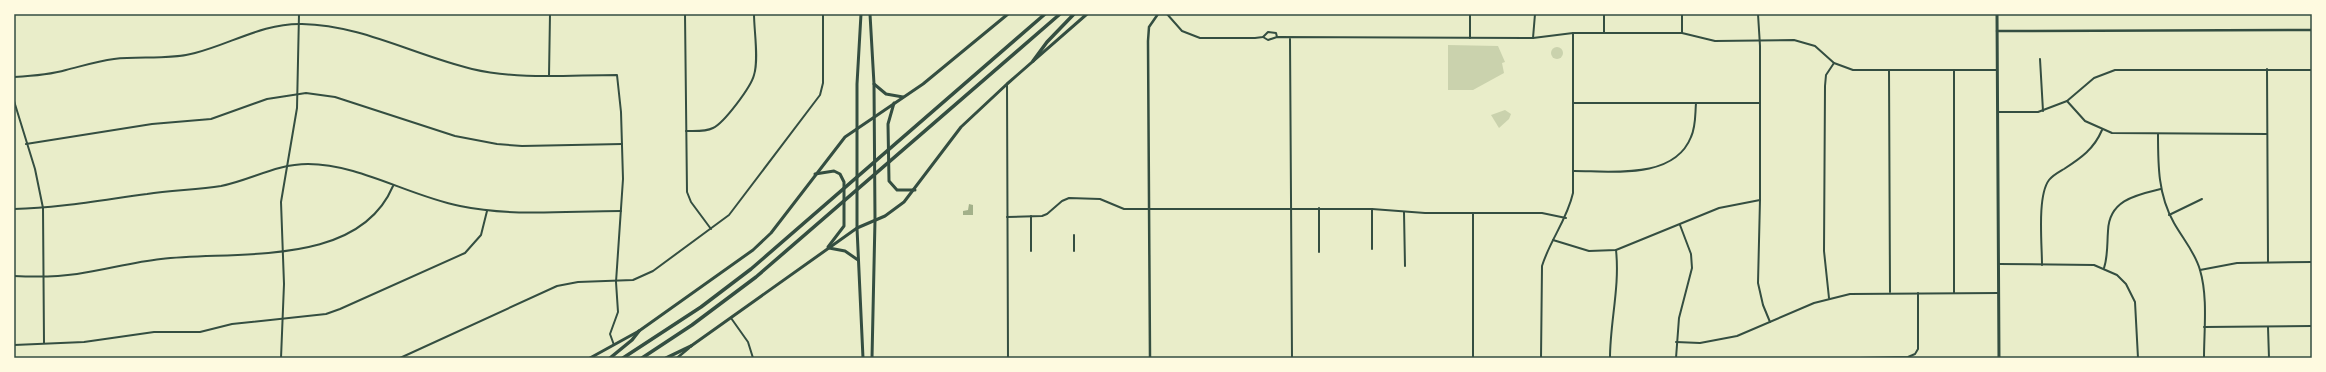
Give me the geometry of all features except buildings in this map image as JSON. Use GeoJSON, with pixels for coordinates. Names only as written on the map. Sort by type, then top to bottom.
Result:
{"type":"FeatureCollection","features":[{"type":"Feature","properties":{"kind":"highway"},"geometry":{"type":"LineString","coordinates":[[623,358],[725,290],[820,211],[1045,14]]}},
{"type":"Feature","properties":{"kind":"highway"},"geometry":{"type":"LineString","coordinates":[[642,358],[692,325],[756,277],[1060,14]]}},
{"type":"Feature","properties":{"kind":"highway"},"geometry":{"type":"LineString","coordinates":[[1032,61],[1047,42],[1074,14]]}},
{"type":"Feature","properties":{"kind":"highway"},"geometry":{"type":"LineString","coordinates":[[610,358],[632,340],[639,331]]}},
{"type":"Feature","properties":{"kind":"highway"},"geometry":{"type":"LineString","coordinates":[[666,358],[691,346]]}},
{"type":"Feature","properties":{"kind":"main road"},"geometry":{"type":"LineString","coordinates":[[861,14],[857,128],[857,228],[863,330],[863,358]]}},
{"type":"Feature","properties":{"kind":"main road"},"geometry":{"type":"LineString","coordinates":[[870,14],[874,84],[875,220],[875,280],[872,315],[872,358]]}},
{"type":"Feature","properties":{"kind":"main road"},"geometry":{"type":"LineString","coordinates":[[590,358],[639,331],[759,244],[839,143],[874,116],[923,84],[1008,14]]}},
{"type":"Feature","properties":{"kind":"main road"},"geometry":{"type":"LineString","coordinates":[[691,346],[857,228],[897,208],[915,190],[957,132],[1032,61],[1087,14]]}},
{"type":"Feature","properties":{"kind":"main road"},"geometry":{"type":"LineString","coordinates":[[1997,14],[1999,358]]}},
{"type":"Feature","properties":{"kind":"main road"},"geometry":{"type":"LineString","coordinates":[[874,84],[886,94],[903,97]]}},
{"type":"Feature","properties":{"kind":"main road"},"geometry":{"type":"LineString","coordinates":[[894,103],[888,124],[889,181],[897,190],[915,190]]}},
{"type":"Feature","properties":{"kind":"main road"},"geometry":{"type":"LineString","coordinates":[[815,174],[834,171],[840,174],[844,182],[844,226],[824,251]]}},
{"type":"Feature","properties":{"kind":"main road"},"geometry":{"type":"LineString","coordinates":[[829,248],[845,251],[858,260]]}},
{"type":"Feature","properties":{"kind":"main road"},"geometry":{"type":"LineString","coordinates":[[862,315],[872,315]]}},
{"type":"Feature","properties":{"kind":"main road"},"geometry":{"type":"LineString","coordinates":[[863,330],[872,330]]}},
{"type":"Feature","properties":{"kind":"street"},"geometry":{"type":"LineString","coordinates":[[281,358],[283,320],[283,250],[281,212],[286,166],[293,132],[298,93],[299,14]]}},
{"type":"Feature","properties":{"kind":"street"},"geometry":{"type":"LineString","coordinates":[[549,76],[550,14]]}},
{"type":"Feature","properties":{"kind":"street"},"geometry":{"type":"LineString","coordinates":[[685,14],[687,192],[691,202],[712,229]]}},
{"type":"Feature","properties":{"kind":"street"},"geometry":{"type":"LineString","coordinates":[[686,131],[714,128],[722,122],[750,83],[754,75],[755,66],[754,14]]}},
{"type":"Feature","properties":{"kind":"street"},"geometry":{"type":"LineString","coordinates":[[400,358],[548,289],[578,282],[616,282],[633,280],[648,274],[712,229],[732,212],[820,95],[823,83],[823,14]]}},
{"type":"Feature","properties":{"kind":"street"},"geometry":{"type":"LineString","coordinates":[[1150,358],[1148,33],[1158,14]]}},
{"type":"Feature","properties":{"kind":"street"},"geometry":{"type":"LineString","coordinates":[[1167,14],[1182,31],[1196,38],[1263,37],[1268,40],[1277,37],[1290,39],[1533,38],[1573,33],[1682,32],[1715,41],[1794,40],[1808,43],[1820,50],[1834,63],[1853,70],[1997,70]]}},
{"type":"Feature","properties":{"kind":"street"},"geometry":{"type":"LineString","coordinates":[[1470,14],[1470,38]]}},
{"type":"Feature","properties":{"kind":"street"},"geometry":{"type":"LineString","coordinates":[[1533,38],[1535,14]]}},
{"type":"Feature","properties":{"kind":"street"},"geometry":{"type":"LineString","coordinates":[[1604,14],[1604,33]]}},
{"type":"Feature","properties":{"kind":"street"},"geometry":{"type":"LineString","coordinates":[[1682,14],[1682,32]]}},
{"type":"Feature","properties":{"kind":"street"},"geometry":{"type":"LineString","coordinates":[[1758,14],[1760,40],[1760,200],[1758,283],[1763,305],[1770,322]]}},
{"type":"Feature","properties":{"kind":"street"},"geometry":{"type":"LineString","coordinates":[[14,77],[59,72],[114,59],[184,56],[252,32],[299,24],[333,26],[352,30],[473,69],[511,74],[549,76],[617,75],[622,144],[622,211],[616,282],[618,312],[610,334],[614,345]]}},
{"type":"Feature","properties":{"kind":"street"},"geometry":{"type":"LineString","coordinates":[[1997,30],[2312,30]]}},
{"type":"Feature","properties":{"kind":"street"},"geometry":{"type":"LineString","coordinates":[[1263,37],[1271,32],[1276,33],[1277,37]]}},
{"type":"Feature","properties":{"kind":"street"},"geometry":{"type":"LineString","coordinates":[[1541,358],[1542,266],[1553,240],[1566,218],[1573,193],[1573,33]]}},
{"type":"Feature","properties":{"kind":"street"},"geometry":{"type":"LineString","coordinates":[[1290,39],[1292,358]]}},
{"type":"Feature","properties":{"kind":"street"},"geometry":{"type":"LineString","coordinates":[[2040,59],[2043,111]]}},
{"type":"Feature","properties":{"kind":"street"},"geometry":{"type":"LineString","coordinates":[[1829,298],[1824,243],[1825,86],[1826,75],[1834,63]]}},
{"type":"Feature","properties":{"kind":"street"},"geometry":{"type":"LineString","coordinates":[[2267,69],[2268,262]]}},
{"type":"Feature","properties":{"kind":"street"},"geometry":{"type":"LineString","coordinates":[[1889,70],[1890,292]]}},
{"type":"Feature","properties":{"kind":"street"},"geometry":{"type":"LineString","coordinates":[[1954,70],[1954,293]]}},
{"type":"Feature","properties":{"kind":"street"},"geometry":{"type":"LineString","coordinates":[[1998,112],[2043,111],[2067,101],[2094,78],[2115,70],[2312,70]]}},
{"type":"Feature","properties":{"kind":"street"},"geometry":{"type":"LineString","coordinates":[[1007,84],[1008,358]]}},
{"type":"Feature","properties":{"kind":"street"},"geometry":{"type":"LineString","coordinates":[[26,144],[152,124],[211,119],[267,99],[298,93],[335,97],[455,136],[497,144],[522,146],[622,144]]}},
{"type":"Feature","properties":{"kind":"street"},"geometry":{"type":"LineString","coordinates":[[14,101],[26,144],[35,169],[43,208],[45,277],[44,342]]}},
{"type":"Feature","properties":{"kind":"street"},"geometry":{"type":"LineString","coordinates":[[2067,101],[2081,118],[2102,130],[2120,134],[2267,134]]}},
{"type":"Feature","properties":{"kind":"street"},"geometry":{"type":"LineString","coordinates":[[1573,103],[1760,103]]}},
{"type":"Feature","properties":{"kind":"street"},"geometry":{"type":"LineString","coordinates":[[1574,171],[1638,170],[1667,162],[1680,153],[1689,142],[1695,123],[1696,103]]}},
{"type":"Feature","properties":{"kind":"street"},"geometry":{"type":"LineString","coordinates":[[2042,265],[2043,201],[2045,187],[2054,175],[2087,153],[2095,144],[2102,130]]}},
{"type":"Feature","properties":{"kind":"street"},"geometry":{"type":"LineString","coordinates":[[2158,134],[2158,172],[2161,189],[2170,215],[2192,251],[2200,270],[2204,294],[2204,358]]}},
{"type":"Feature","properties":{"kind":"street"},"geometry":{"type":"LineString","coordinates":[[14,208],[43,208],[222,186],[286,166],[307,164],[332,166],[459,206],[488,211],[526,213],[622,211]]}},
{"type":"Feature","properties":{"kind":"street"},"geometry":{"type":"LineString","coordinates":[[14,276],[45,277],[78,274],[161,258],[199,258],[283,250],[325,243],[356,230],[372,218],[384,206],[393,186]]}},
{"type":"Feature","properties":{"kind":"street"},"geometry":{"type":"LineString","coordinates":[[2104,268],[2107,256],[2109,223],[2116,208],[2132,196],[2161,189]]}},
{"type":"Feature","properties":{"kind":"street"},"geometry":{"type":"LineString","coordinates":[[1007,217],[1048,214],[1062,201],[1069,198],[1099,198],[1124,209],[1372,208],[1404,212],[1542,213],[1566,218]]}},
{"type":"Feature","properties":{"kind":"street"},"geometry":{"type":"LineString","coordinates":[[2170,215],[2202,199]]}},
{"type":"Feature","properties":{"kind":"street"},"geometry":{"type":"LineString","coordinates":[[1553,240],[1589,251],[1616,250],[1719,208],[1760,200]]}},
{"type":"Feature","properties":{"kind":"street"},"geometry":{"type":"LineString","coordinates":[[1319,208],[1319,252]]}},
{"type":"Feature","properties":{"kind":"street"},"geometry":{"type":"LineString","coordinates":[[1372,208],[1372,249]]}},
{"type":"Feature","properties":{"kind":"street"},"geometry":{"type":"LineString","coordinates":[[14,344],[84,342],[154,332],[200,332],[232,324],[283,320],[340,309],[465,253],[481,235],[488,211]]}},
{"type":"Feature","properties":{"kind":"street"},"geometry":{"type":"LineString","coordinates":[[1404,212],[1405,266]]}},
{"type":"Feature","properties":{"kind":"street"},"geometry":{"type":"LineString","coordinates":[[1472,213],[1473,358]]}},
{"type":"Feature","properties":{"kind":"street"},"geometry":{"type":"LineString","coordinates":[[1031,216],[1031,251]]}},
{"type":"Feature","properties":{"kind":"street"},"geometry":{"type":"LineString","coordinates":[[1676,358],[1679,318],[1692,268],[1691,254],[1680,225]]}},
{"type":"Feature","properties":{"kind":"street"},"geometry":{"type":"LineString","coordinates":[[1074,235],[1074,251]]}},
{"type":"Feature","properties":{"kind":"street"},"geometry":{"type":"LineString","coordinates":[[1610,358],[1610,335],[1618,280],[1616,250]]}},
{"type":"Feature","properties":{"kind":"street"},"geometry":{"type":"LineString","coordinates":[[2200,270],[2231,263],[2312,262]]}},
{"type":"Feature","properties":{"kind":"street"},"geometry":{"type":"LineString","coordinates":[[1999,264],[2087,264],[2104,268],[2121,279],[2133,296],[2137,312],[2138,358]]}},
{"type":"Feature","properties":{"kind":"street"},"geometry":{"type":"LineString","coordinates":[[1676,342],[1700,343],[1724,339],[1829,298],[1850,294],[1890,292],[1999,293]]}},
{"type":"Feature","properties":{"kind":"street"},"geometry":{"type":"LineString","coordinates":[[1860,358],[1908,358],[1915,354],[1918,349],[1918,293]]}},
{"type":"Feature","properties":{"kind":"street"},"geometry":{"type":"LineString","coordinates":[[731,318],[748,342],[753,358]]}},
{"type":"Feature","properties":{"kind":"street"},"geometry":{"type":"LineString","coordinates":[[2204,327],[2312,326]]}},
{"type":"Feature","properties":{"kind":"street"},"geometry":{"type":"LineString","coordinates":[[2268,327],[2269,358]]}},
{"type":"Feature","properties":{"kind":"street"},"geometry":{"type":"LineString","coordinates":[[677,358],[691,346]]}},
{"type":"Feature","properties":{"kind":"shaded area"},"geometry":{"type":"Polygon","coordinates":[[[1448,45],[1498,46],[1505,62],[1502,63],[1504,73],[1473,90],[1448,90],[1448,45]]]}},
{"type":"Feature","properties":{"kind":"shaded area"},"geometry":{"type":"Polygon","coordinates":[[[1555,47],[1559,47],[1563,53],[1559,59],[1555,59],[1551,55],[1551,51],[1555,47]]]}},
{"type":"Feature","properties":{"kind":"shaded area"},"geometry":{"type":"Polygon","coordinates":[[[1505,110],[1511,114],[1509,119],[1499,128],[1491,115],[1505,110]]]}},
{"type":"Feature","properties":{"kind":"shaded area"},"geometry":{"type":"Polygon","coordinates":[[[969,204],[973,205],[973,215],[963,215],[963,211],[968,210],[969,204]]]}}]}
